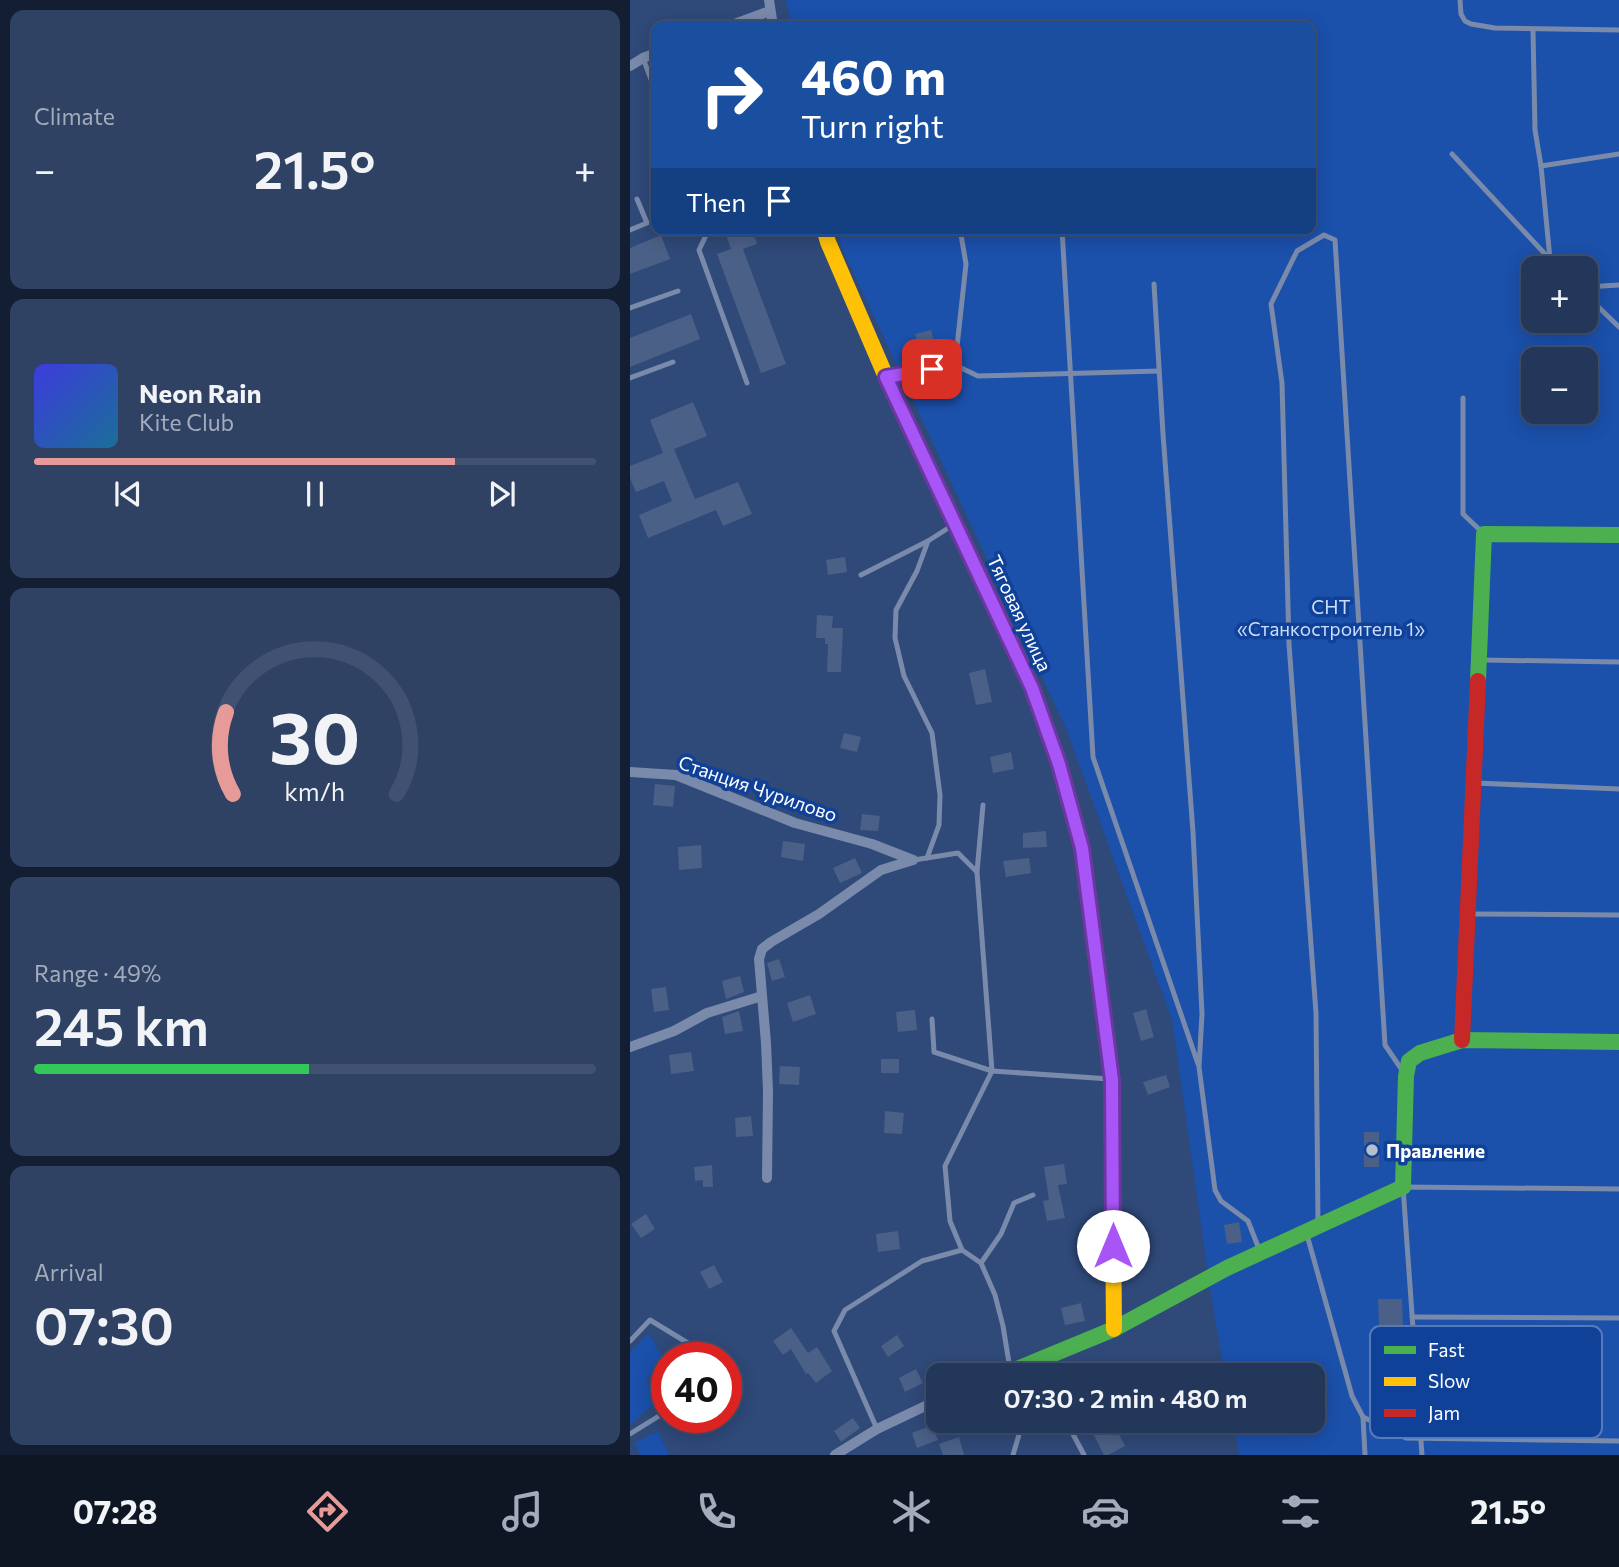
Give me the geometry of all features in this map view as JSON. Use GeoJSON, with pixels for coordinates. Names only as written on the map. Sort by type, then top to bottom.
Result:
{"type":"FeatureCollection","features":[{"type":"Feature","properties":{"kind":"street"},"geometry":{"type":"LineString","coordinates":[[739,21],[769,5]]}},
{"type":"Feature","properties":{"kind":"street"},"geometry":{"type":"LineString","coordinates":[[630,66],[651,55]]}},
{"type":"Feature","properties":{"kind":"street","name":"Тяговая улица"},"geometry":{"type":"LineString","coordinates":[[826,235],[886,377],[1032,688],[1059,764],[1082,848],[1112,1080],[1114,1329]]}},
{"type":"Feature","properties":{"kind":"street"},"geometry":{"type":"LineString","coordinates":[[1462,1040],[1484,534],[1619,535]]}},
{"type":"Feature","properties":{"kind":"street","name":"Станция Чурилово"},"geometry":{"type":"LineString","coordinates":[[630,772],[676,775],[795,823],[872,844],[913,860]]}},
{"type":"Feature","properties":{"kind":"street","name":"Станция Чурилово"},"geometry":{"type":"LineString","coordinates":[[767,1178],[768,1091],[759,959],[762,949],[820,914],[881,870],[913,860]]}},
{"type":"Feature","properties":{"kind":"street"},"geometry":{"type":"LineString","coordinates":[[630,1047],[674,1031],[707,1013],[762,996]]}},
{"type":"Feature","properties":{"kind":"street"},"geometry":{"type":"LineString","coordinates":[[1034,1363],[1114,1329],[1227,1268],[1403,1187],[1406,1076],[1409,1060],[1420,1053],[1462,1040],[1619,1042]]}},
{"type":"Feature","properties":{"kind":"street"},"geometry":{"type":"LineString","coordinates":[[835,1455],[877,1429],[926,1406]]}},
{"type":"Feature","properties":{"kind":"lane"},"geometry":{"type":"LineString","coordinates":[[1460,0],[1461,14],[1465,21],[1471,24],[1533,30],[1619,30]]}},
{"type":"Feature","properties":{"kind":"lane"},"geometry":{"type":"LineString","coordinates":[[1533,30],[1535,130],[1550,256]]}},
{"type":"Feature","properties":{"kind":"lane"},"geometry":{"type":"LineString","coordinates":[[643,58],[651,80]]}},
{"type":"Feature","properties":{"kind":"lane"},"geometry":{"type":"LineString","coordinates":[[1452,154],[1547,256]]}},
{"type":"Feature","properties":{"kind":"lane"},"geometry":{"type":"LineString","coordinates":[[1541,166],[1619,154]]}},
{"type":"Feature","properties":{"kind":"lane"},"geometry":{"type":"LineString","coordinates":[[630,230],[647,223],[637,200]]}},
{"type":"Feature","properties":{"kind":"lane"},"geometry":{"type":"LineString","coordinates":[[706,235],[699,250],[747,383]]}},
{"type":"Feature","properties":{"kind":"lane"},"geometry":{"type":"LineString","coordinates":[[955,365],[966,264],[961,235]]}},
{"type":"Feature","properties":{"kind":"lane"},"geometry":{"type":"LineString","coordinates":[[1062,235],[1093,757],[1199,1068]]}},
{"type":"Feature","properties":{"kind":"lane"},"geometry":{"type":"LineString","coordinates":[[1365,1455],[1363,1417],[1352,1396],[1312,1228],[1315,1013],[1289,644],[1282,383],[1271,304],[1297,251],[1324,236],[1335,240],[1385,1045],[1406,1076]]}},
{"type":"Feature","properties":{"kind":"lane"},"geometry":{"type":"LineString","coordinates":[[1154,284],[1193,832],[1202,1014],[1199,1068],[1215,1190],[1221,1201],[1248,1221],[1260,1252]]}},
{"type":"Feature","properties":{"kind":"lane"},"geometry":{"type":"LineString","coordinates":[[1598,286],[1619,285]]}},
{"type":"Feature","properties":{"kind":"lane"},"geometry":{"type":"LineString","coordinates":[[630,308],[678,291]]}},
{"type":"Feature","properties":{"kind":"lane"},"geometry":{"type":"LineString","coordinates":[[1598,307],[1619,327]]}},
{"type":"Feature","properties":{"kind":"lane"},"geometry":{"type":"LineString","coordinates":[[630,378],[673,362]]}},
{"type":"Feature","properties":{"kind":"lane"},"geometry":{"type":"LineString","coordinates":[[886,377],[955,365],[978,376],[1159,371]]}},
{"type":"Feature","properties":{"kind":"lane"},"geometry":{"type":"LineString","coordinates":[[1463,398],[1463,514],[1484,534]]}},
{"type":"Feature","properties":{"kind":"lane"},"geometry":{"type":"LineString","coordinates":[[861,575],[956,524]]}},
{"type":"Feature","properties":{"kind":"lane"},"geometry":{"type":"LineString","coordinates":[[927,859],[939,825],[940,795],[932,733],[904,676],[895,638],[896,610],[917,571],[928,541]]}},
{"type":"Feature","properties":{"kind":"lane"},"geometry":{"type":"LineString","coordinates":[[1479,660],[1619,663]]}},
{"type":"Feature","properties":{"kind":"lane"},"geometry":{"type":"LineString","coordinates":[[1474,783],[1619,789]]}},
{"type":"Feature","properties":{"kind":"lane"},"geometry":{"type":"LineString","coordinates":[[983,805],[977,872],[992,1071],[945,1166],[950,1221],[962,1250],[981,1263],[995,1295],[1003,1326],[1005,1363]]}},
{"type":"Feature","properties":{"kind":"lane","name":"Станция Чурилово"},"geometry":{"type":"LineString","coordinates":[[913,860],[958,853],[977,872]]}},
{"type":"Feature","properties":{"kind":"lane"},"geometry":{"type":"LineString","coordinates":[[1468,914],[1619,915]]}},
{"type":"Feature","properties":{"kind":"lane"},"geometry":{"type":"LineString","coordinates":[[932,1019],[934,1052],[992,1071],[1112,1080]]}},
{"type":"Feature","properties":{"kind":"lane"},"geometry":{"type":"LineString","coordinates":[[1413,1326],[1403,1187],[1619,1189]]}},
{"type":"Feature","properties":{"kind":"lane"},"geometry":{"type":"LineString","coordinates":[[981,1263],[1001,1234],[1014,1203],[1033,1195]]}},
{"type":"Feature","properties":{"kind":"lane"},"geometry":{"type":"LineString","coordinates":[[877,1429],[834,1331],[845,1310],[922,1261],[962,1250]]}},
{"type":"Feature","properties":{"kind":"lane"},"geometry":{"type":"LineString","coordinates":[[1412,1317],[1619,1318]]}},
{"type":"Feature","properties":{"kind":"lane"},"geometry":{"type":"LineString","coordinates":[[630,1341],[650,1320],[686,1342]]}},
{"type":"Feature","properties":{"kind":"lane"},"geometry":{"type":"LineString","coordinates":[[1043,1363],[1044,1359]]}},
{"type":"Feature","properties":{"kind":"lane"},"geometry":{"type":"LineString","coordinates":[[1363,1417],[1370,1420]]}},
{"type":"Feature","properties":{"kind":"lane"},"geometry":{"type":"LineString","coordinates":[[630,1434],[651,1421]]}},
{"type":"Feature","properties":{"kind":"lane"},"geometry":{"type":"LineString","coordinates":[[1013,1455],[1019,1433]]}},
{"type":"Feature","properties":{"kind":"lane"},"geometry":{"type":"LineString","coordinates":[[1072,1433],[1084,1455]]}},
{"type":"Feature","properties":{"kind":"lane"},"geometry":{"type":"LineString","coordinates":[[1406,1438],[1619,1440]]}},
{"type":"Feature","properties":{"kind":"lane"},"geometry":{"type":"LineString","coordinates":[[1421,1438],[1422,1455]]}},
{"type":"Feature","properties":{"kind":"green space","name":"СНТ «Станкостроитель 1»"},"geometry":{"type":"Polygon","coordinates":[[[786,0],[1619,0],[1619,1455],[1239,1455],[1235,1433],[1325,1433],[1325,1363],[1223,1363],[1172,1020],[1066,728],[841,246],[839,235],[1316,235],[1316,21],[791,21],[786,0]]]}},
{"type":"Feature","properties":{"kind":"green space"},"geometry":{"type":"Polygon","coordinates":[[[649,1333],[654,1342],[651,1342],[651,1375],[646,1381],[651,1392],[651,1406],[630,1425],[630,1352],[649,1333]]]}},
{"type":"Feature","properties":{"kind":"green space"},"geometry":{"type":"Polygon","coordinates":[[[659,1433],[669,1455],[641,1455],[634,1443],[659,1433]]]}},
{"type":"Feature","properties":{"kind":"building"},"geometry":{"type":"Polygon","coordinates":[[[661,235],[670,259],[630,274],[630,248],[661,235]]]}},
{"type":"Feature","properties":{"kind":"building"},"geometry":{"type":"Polygon","coordinates":[[[726,235],[754,235],[757,244],[743,249],[786,364],[761,373],[717,254],[731,249],[726,235]]]}},
{"type":"Feature","properties":{"kind":"building"},"geometry":{"type":"Polygon","coordinates":[[[691,314],[700,339],[630,367],[630,338],[691,314]]]}},
{"type":"Feature","properties":{"kind":"building"},"geometry":{"type":"Polygon","coordinates":[[[931,330],[936,349],[921,354],[915,334],[931,330]]]}},
{"type":"Feature","properties":{"kind":"building"},"geometry":{"type":"Polygon","coordinates":[[[693,402],[707,436],[674,449],[695,499],[738,482],[752,514],[723,526],[716,510],[648,538],[639,515],[672,501],[664,481],[636,492],[630,478],[630,466],[663,453],[650,420],[693,402]]]}},
{"type":"Feature","properties":{"kind":"building"},"geometry":{"type":"Polygon","coordinates":[[[845,557],[847,572],[828,575],[826,560],[845,557]]]}},
{"type":"Feature","properties":{"kind":"building"},"geometry":{"type":"Polygon","coordinates":[[[817,615],[833,616],[832,628],[843,628],[841,672],[827,672],[828,644],[825,644],[825,638],[816,638],[817,615]]]}},
{"type":"Feature","properties":{"kind":"building"},"geometry":{"type":"Polygon","coordinates":[[[985,669],[992,702],[976,705],[969,673],[985,669]]]}},
{"type":"Feature","properties":{"kind":"building"},"geometry":{"type":"Polygon","coordinates":[[[844,733],[861,737],[857,752],[840,748],[844,733]]]}},
{"type":"Feature","properties":{"kind":"building"},"geometry":{"type":"Polygon","coordinates":[[[1011,752],[1014,769],[993,773],[990,757],[1011,752]]]}},
{"type":"Feature","properties":{"kind":"building"},"geometry":{"type":"Polygon","coordinates":[[[655,784],[675,786],[673,807],[653,805],[655,784]]]}},
{"type":"Feature","properties":{"kind":"building"},"geometry":{"type":"Polygon","coordinates":[[[862,814],[880,816],[878,831],[860,830],[862,814]]]}},
{"type":"Feature","properties":{"kind":"building"},"geometry":{"type":"Polygon","coordinates":[[[1046,831],[1047,847],[1023,848],[1023,833],[1046,831]]]}},
{"type":"Feature","properties":{"kind":"building"},"geometry":{"type":"Polygon","coordinates":[[[783,841],[805,844],[803,861],[781,857],[783,841]]]}},
{"type":"Feature","properties":{"kind":"building"},"geometry":{"type":"Polygon","coordinates":[[[701,845],[702,868],[679,870],[678,847],[701,845]]]}},
{"type":"Feature","properties":{"kind":"building"},"geometry":{"type":"Polygon","coordinates":[[[855,858],[862,873],[840,883],[833,868],[855,858]]]}},
{"type":"Feature","properties":{"kind":"building"},"geometry":{"type":"Polygon","coordinates":[[[1029,858],[1031,873],[1006,877],[1003,861],[1029,858]]]}},
{"type":"Feature","properties":{"kind":"building"},"geometry":{"type":"Polygon","coordinates":[[[779,959],[785,977],[772,981],[767,963],[779,959]]]}},
{"type":"Feature","properties":{"kind":"building"},"geometry":{"type":"Polygon","coordinates":[[[740,976],[744,992],[726,999],[722,981],[740,976]]]}},
{"type":"Feature","properties":{"kind":"building"},"geometry":{"type":"Polygon","coordinates":[[[666,987],[669,1010],[654,1012],[651,989],[666,987]]]}},
{"type":"Feature","properties":{"kind":"building"},"geometry":{"type":"Polygon","coordinates":[[[810,995],[816,1014],[793,1022],[787,1003],[810,995]]]}},
{"type":"Feature","properties":{"kind":"building"},"geometry":{"type":"Polygon","coordinates":[[[1146,1009],[1154,1037],[1141,1041],[1133,1013],[1146,1009]]]}},
{"type":"Feature","properties":{"kind":"building"},"geometry":{"type":"Polygon","coordinates":[[[915,1010],[917,1030],[898,1032],[896,1012],[915,1010]]]}},
{"type":"Feature","properties":{"kind":"building"},"geometry":{"type":"Polygon","coordinates":[[[739,1011],[743,1031],[725,1034],[722,1017],[739,1011]]]}},
{"type":"Feature","properties":{"kind":"building"},"geometry":{"type":"Polygon","coordinates":[[[691,1052],[694,1071],[671,1074],[669,1055],[691,1052]]]}},
{"type":"Feature","properties":{"kind":"building"},"geometry":{"type":"Polygon","coordinates":[[[881,1059],[899,1059],[899,1073],[881,1073],[881,1059]]]}},
{"type":"Feature","properties":{"kind":"building"},"geometry":{"type":"Polygon","coordinates":[[[780,1066],[800,1067],[799,1085],[779,1084],[780,1066]]]}},
{"type":"Feature","properties":{"kind":"building"},"geometry":{"type":"Polygon","coordinates":[[[1166,1075],[1170,1087],[1148,1095],[1143,1082],[1166,1075]]]}},
{"type":"Feature","properties":{"kind":"building"},"geometry":{"type":"Polygon","coordinates":[[[885,1111],[904,1113],[902,1134],[884,1133],[885,1111]]]}},
{"type":"Feature","properties":{"kind":"building"},"geometry":{"type":"Polygon","coordinates":[[[751,1116],[753,1136],[736,1137],[735,1118],[751,1116]]]}},
{"type":"Feature","properties":{"kind":"building","name":"Правление"},"geometry":{"type":"Polygon","coordinates":[[[1364,1132],[1379,1132],[1379,1167],[1364,1167],[1364,1132]]]}},
{"type":"Feature","properties":{"kind":"building"},"geometry":{"type":"Polygon","coordinates":[[[1064,1164],[1067,1184],[1058,1185],[1065,1218],[1047,1221],[1043,1201],[1049,1200],[1044,1167],[1064,1164]]]}},
{"type":"Feature","properties":{"kind":"building"},"geometry":{"type":"Polygon","coordinates":[[[712,1165],[713,1187],[703,1187],[703,1180],[695,1181],[694,1167],[712,1165]]]}},
{"type":"Feature","properties":{"kind":"building"},"geometry":{"type":"Polygon","coordinates":[[[646,1214],[655,1229],[641,1238],[631,1224],[646,1214]]]}},
{"type":"Feature","properties":{"kind":"building"},"geometry":{"type":"Polygon","coordinates":[[[1239,1222],[1242,1242],[1227,1244],[1224,1225],[1239,1222]]]}},
{"type":"Feature","properties":{"kind":"building"},"geometry":{"type":"Polygon","coordinates":[[[898,1231],[900,1249],[878,1252],[876,1234],[898,1231]]]}},
{"type":"Feature","properties":{"kind":"building"},"geometry":{"type":"Polygon","coordinates":[[[1095,1248],[1096,1268],[1083,1269],[1082,1249],[1095,1248]]]}},
{"type":"Feature","properties":{"kind":"building"},"geometry":{"type":"Polygon","coordinates":[[[714,1265],[723,1282],[709,1289],[700,1272],[714,1265]]]}},
{"type":"Feature","properties":{"kind":"building"},"geometry":{"type":"Polygon","coordinates":[[[1378,1299],[1402,1299],[1403,1326],[1379,1326],[1378,1299]]]}},
{"type":"Feature","properties":{"kind":"building"},"geometry":{"type":"Polygon","coordinates":[[[1081,1303],[1085,1321],[1065,1325],[1061,1308],[1081,1303]]]}},
{"type":"Feature","properties":{"kind":"building"},"geometry":{"type":"Polygon","coordinates":[[[791,1328],[808,1353],[817,1347],[832,1371],[816,1383],[806,1374],[791,1349],[783,1355],[773,1341],[791,1328]]]}},
{"type":"Feature","properties":{"kind":"building"},"geometry":{"type":"Polygon","coordinates":[[[897,1335],[904,1346],[888,1357],[881,1346],[897,1335]]]}},
{"type":"Feature","properties":{"kind":"building"},"geometry":{"type":"Polygon","coordinates":[[[916,1369],[923,1383],[905,1392],[899,1378],[916,1369]]]}},
{"type":"Feature","properties":{"kind":"building"},"geometry":{"type":"Polygon","coordinates":[[[853,1418],[860,1428],[841,1442],[834,1431],[853,1418]]]}},
{"type":"Feature","properties":{"kind":"building"},"geometry":{"type":"Polygon","coordinates":[[[926,1427],[926,1433],[935,1433],[938,1440],[917,1448],[912,1433],[926,1427]]]}},
{"type":"Feature","properties":{"kind":"building"},"geometry":{"type":"Polygon","coordinates":[[[1093,1433],[1118,1433],[1125,1446],[1104,1455],[1093,1433]]]}},
{"type":"Feature","properties":{"kind":"building"},"geometry":{"type":"Polygon","coordinates":[[[959,1437],[964,1455],[943,1455],[939,1444],[959,1437]]]}},
{"type":"Feature","properties":{"kind":"traffic: fast"},"geometry":{"type":"LineString","coordinates":[[933,478],[1032,688],[1059,764],[1082,848],[1112,1080],[1113,1209]]}},
{"type":"Feature","properties":{"kind":"traffic: fast"},"geometry":{"type":"LineString","coordinates":[[1478,681],[1484,534],[1619,535]]}},
{"type":"Feature","properties":{"kind":"traffic: fast"},"geometry":{"type":"LineString","coordinates":[[1032,1363],[1114,1329],[1227,1268],[1403,1187],[1406,1076],[1409,1061],[1420,1053],[1462,1040],[1619,1042]]}},
{"type":"Feature","properties":{"kind":"traffic: slow"},"geometry":{"type":"LineString","coordinates":[[826,235],[886,377],[933,478]]}},
{"type":"Feature","properties":{"kind":"traffic: slow"},"geometry":{"type":"LineString","coordinates":[[1113,1209],[1114,1329]]}},
{"type":"Feature","properties":{"kind":"traffic: jam"},"geometry":{"type":"LineString","coordinates":[[1462,1040],[1478,681]]}},
{"type":"Feature","properties":{"kind":"place","name":"Правление"},"geometry":{"type":"Point","coordinates":[1372,1150]}},
{"type":"Feature","properties":{"kind":"route"},"geometry":{"type":"LineString","coordinates":[[932,369],[886,377],[1032,688],[1059,764],[1082,848],[1112,1080],[1113,1246]]}}]}
